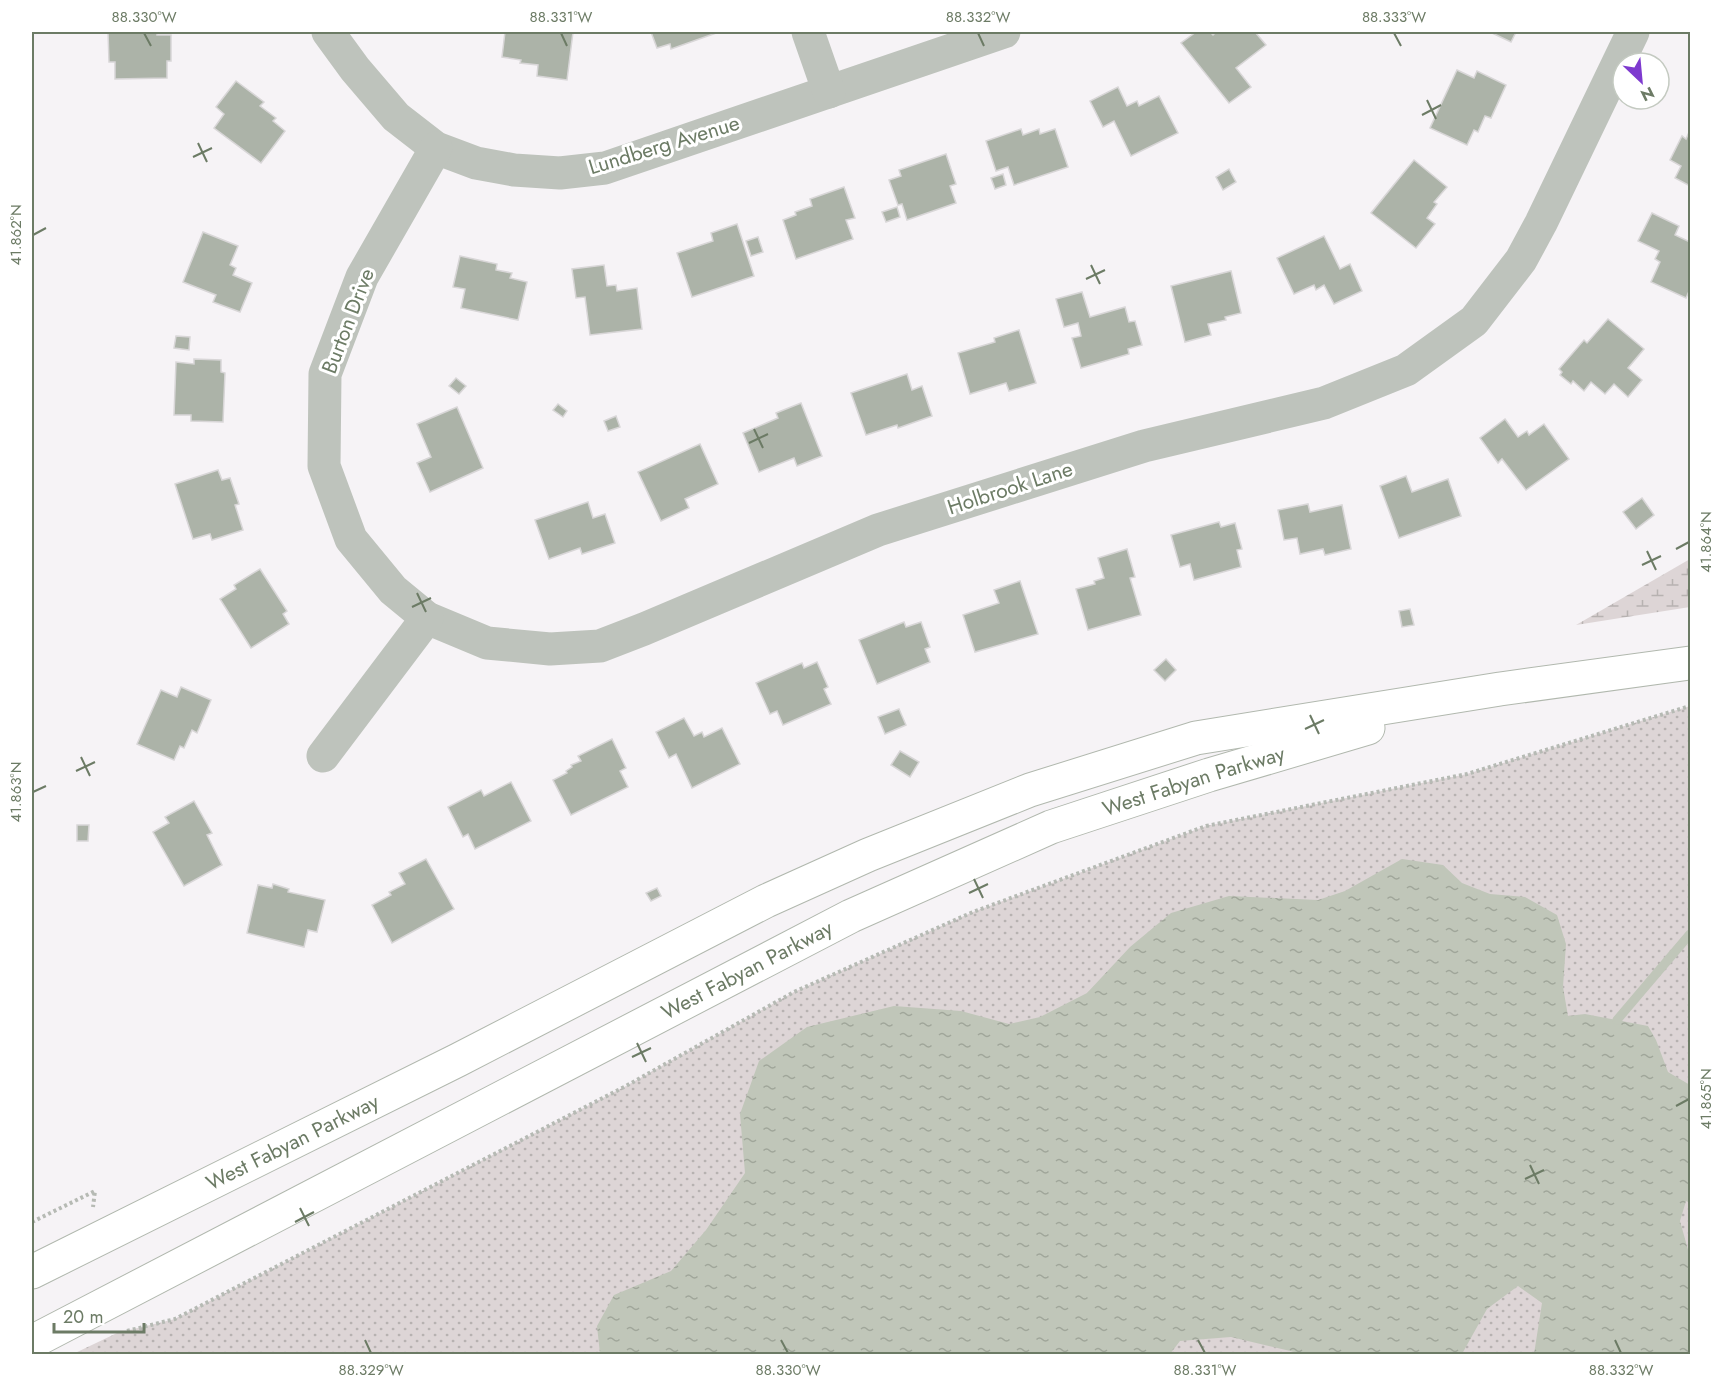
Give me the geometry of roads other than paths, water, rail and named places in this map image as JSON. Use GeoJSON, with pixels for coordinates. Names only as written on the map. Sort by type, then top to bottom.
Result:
{"type":"FeatureCollection","features":[{"type":"Feature","properties":{"kind":"main road","name":"West Fabyan Parkway"},"geometry":{"type":"LineString","coordinates":[[32,1272],[458,1060],[766,901],[868,855],[1030,790],[1196,738],[1500,689],[1690,663]]}},
{"type":"Feature","properties":{"kind":"main road","name":"West Fabyan Parkway"},"geometry":{"type":"LineString","coordinates":[[32,1341],[851,916],[1051,827],[1209,775],[1500,689]]}},
{"type":"Feature","properties":{"kind":"street","name":"Lundberg Avenue"},"geometry":{"type":"LineString","coordinates":[[328,32],[355,69],[396,117],[436,148],[476,163],[514,170],[560,173],[605,168],[1004,32]]}},
{"type":"Feature","properties":{"kind":"street"},"geometry":{"type":"LineString","coordinates":[[808,32],[829,92]]}},
{"type":"Feature","properties":{"kind":"street","name":"Holbrook Lane"},"geometry":{"type":"LineString","coordinates":[[427,618],[488,643],[550,649],[600,646],[878,530],[1144,446],[1324,403],[1406,370],[1474,321],[1521,260],[1633,32]]}},
{"type":"Feature","properties":{"kind":"street","name":"Burton Drive"},"geometry":{"type":"LineString","coordinates":[[427,618],[393,590],[351,539],[324,466],[325,374],[362,277],[436,148]]}},
{"type":"Feature","properties":{"kind":"street"},"geometry":{"type":"LineString","coordinates":[[323,756],[427,618]]}},
{"type":"Feature","properties":{"kind":"water"},"geometry":{"type":"Polygon","coordinates":[[[1402,859],[1443,865],[1462,883],[1490,894],[1525,897],[1557,915],[1566,944],[1563,987],[1568,1016],[1585,1014],[1648,1026],[1668,1072],[1690,1085],[1690,1203],[1686,1201],[1680,1221],[1690,1257],[1690,1354],[1534,1354],[1542,1303],[1518,1286],[1487,1309],[1462,1354],[1303,1354],[1231,1337],[1180,1341],[1170,1354],[600,1354],[597,1326],[614,1295],[671,1271],[706,1230],[745,1173],[740,1114],[759,1061],[807,1027],[894,1006],[961,1011],[1009,1024],[1040,1017],[1087,993],[1130,947],[1171,913],[1229,896],[1318,900],[1345,891],[1402,859]]]}},
{"type":"Feature","properties":{"kind":"waterway"},"geometry":{"type":"LineString","coordinates":[[1617,1020],[1690,934]]}}]}
